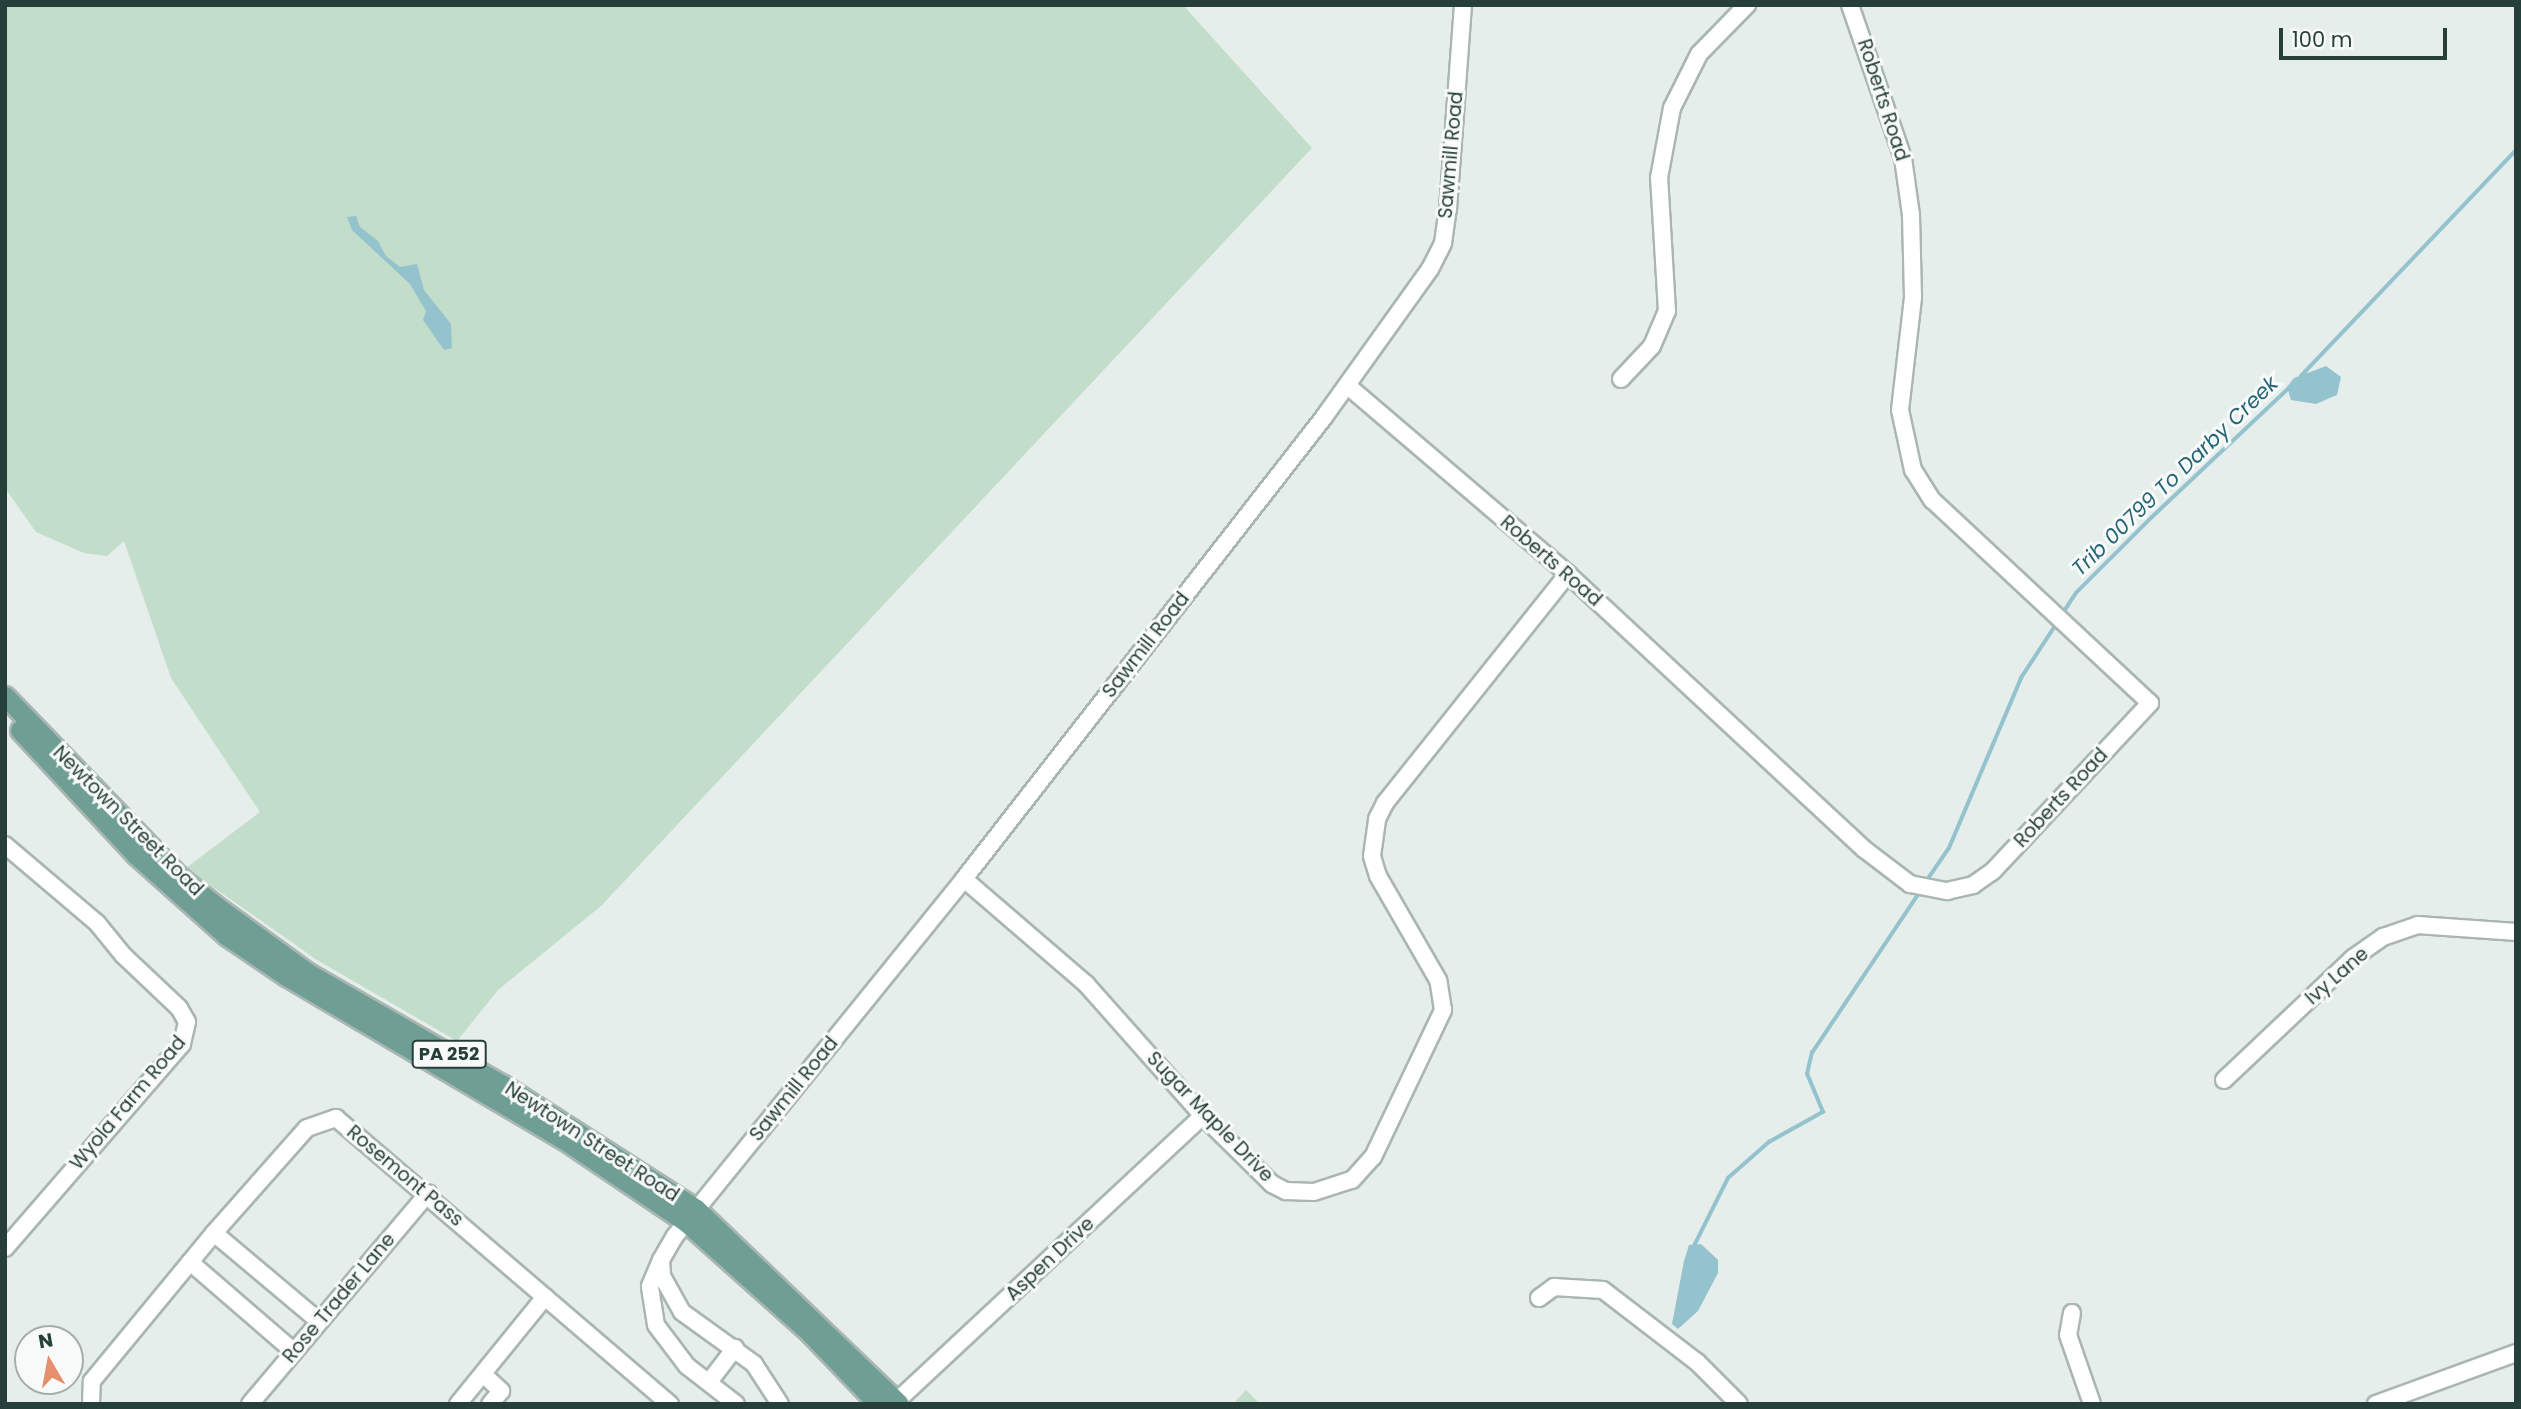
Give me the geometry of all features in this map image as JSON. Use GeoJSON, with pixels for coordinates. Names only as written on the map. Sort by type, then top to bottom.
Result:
{"type":"FeatureCollection","features":[{"type":"Feature","properties":{"kind":"main road","name":"Newtown Street Road"},"geometry":{"type":"LineString","coordinates":[[5,696],[181,878],[231,918],[308,973],[503,1085],[691,1215],[891,1403]]}},
{"type":"Feature","properties":{"kind":"main road","name":"Newtown Street Road"},"geometry":{"type":"LineString","coordinates":[[5,714],[136,855],[227,936],[286,976],[691,1215]]}},
{"type":"Feature","properties":{"kind":"street","name":"Sawmill Road"},"geometry":{"type":"LineString","coordinates":[[736,1404],[668,1346],[656,1325],[650,1286],[661,1260],[691,1215],[964,878],[1348,386],[1430,270],[1443,243],[1463,5]]}},
{"type":"Feature","properties":{"kind":"street"},"geometry":{"type":"LineString","coordinates":[[1621,379],[1652,346],[1667,311],[1659,178],[1672,108],[1699,54],[1747,5]]}},
{"type":"Feature","properties":{"kind":"street","name":"Roberts Road"},"geometry":{"type":"LineString","coordinates":[[1348,386],[1568,574],[1864,849],[1910,884],[1947,891],[1973,885],[1993,871],[2150,704],[1932,500],[1913,470],[1900,410],[1913,297],[1911,215],[1903,158],[1850,5]]}},
{"type":"Feature","properties":{"kind":"street","name":"Sugar Maple Drive"},"geometry":{"type":"LineString","coordinates":[[964,878],[1086,984],[1203,1116],[1262,1176],[1286,1191],[1314,1192],[1352,1180],[1373,1157],[1443,1010],[1438,980],[1378,876],[1372,856],[1377,819],[1385,803],[1568,574]]}},
{"type":"Feature","properties":{"kind":"street","name":"Wyola Farm Road"},"geometry":{"type":"LineString","coordinates":[[5,845],[97,923],[187,1022],[182,1044],[5,1248]]}},
{"type":"Feature","properties":{"kind":"street","name":"Ivy Lane"},"geometry":{"type":"LineString","coordinates":[[2224,1080],[2353,958],[2383,936],[2418,925],[2516,932]]}},
{"type":"Feature","properties":{"kind":"street","name":"Aspen Drive"},"geometry":{"type":"LineString","coordinates":[[891,1403],[1203,1116]]}},
{"type":"Feature","properties":{"kind":"street","name":"Rosemont Pass"},"geometry":{"type":"LineString","coordinates":[[91,1404],[93,1381],[190,1262],[307,1128],[320,1120],[336,1118],[428,1193],[670,1404]]}},
{"type":"Feature","properties":{"kind":"street","name":"Rose Trader Lane"},"geometry":{"type":"LineString","coordinates":[[250,1404],[428,1193]]}},
{"type":"Feature","properties":{"kind":"street"},"geometry":{"type":"LineString","coordinates":[[215,1233],[319,1321]]}},
{"type":"Feature","properties":{"kind":"street"},"geometry":{"type":"LineString","coordinates":[[661,1260],[662,1276],[681,1312],[754,1364],[780,1404]]}},
{"type":"Feature","properties":{"kind":"street"},"geometry":{"type":"LineString","coordinates":[[190,1262],[293,1352]]}},
{"type":"Feature","properties":{"kind":"street"},"geometry":{"type":"LineString","coordinates":[[1539,1298],[1554,1286],[1603,1290],[1697,1362],[1739,1404]]}},
{"type":"Feature","properties":{"kind":"street"},"geometry":{"type":"LineString","coordinates":[[458,1404],[545,1297]]}},
{"type":"Feature","properties":{"kind":"street"},"geometry":{"type":"LineString","coordinates":[[2072,1312],[2068,1335],[2092,1404]]}},
{"type":"Feature","properties":{"kind":"street"},"geometry":{"type":"LineString","coordinates":[[709,1382],[734,1348]]}},
{"type":"Feature","properties":{"kind":"street"},"geometry":{"type":"LineString","coordinates":[[2376,1404],[2516,1353]]}},
{"type":"Feature","properties":{"kind":"street"},"geometry":{"type":"LineString","coordinates":[[483,1374],[501,1391],[490,1404]]}},
{"type":"Feature","properties":{"kind":"green space"},"geometry":{"type":"Polygon","coordinates":[[[5,5],[1183,5],[1312,148],[601,906],[498,990],[457,1041],[317,960],[186,868],[260,812],[171,678],[124,541],[107,556],[84,553],[36,532],[5,488],[5,5]]]}},
{"type":"Feature","properties":{"kind":"green space"},"geometry":{"type":"Polygon","coordinates":[[[1246,1390],[1260,1404],[1233,1404],[1246,1390]]]}},
{"type":"Feature","properties":{"kind":"water"},"geometry":{"type":"Polygon","coordinates":[[[356,216],[360,227],[378,241],[386,256],[400,267],[417,264],[424,290],[451,324],[452,348],[444,350],[423,320],[426,311],[410,284],[352,230],[347,217],[356,216]]]}},
{"type":"Feature","properties":{"kind":"water"},"geometry":{"type":"Polygon","coordinates":[[[2326,366],[2341,377],[2337,395],[2316,404],[2291,400],[2287,387],[2294,378],[2326,366]]]}},
{"type":"Feature","properties":{"kind":"water"},"geometry":{"type":"Polygon","coordinates":[[[1701,1244],[1718,1260],[1718,1273],[1698,1311],[1678,1329],[1672,1324],[1684,1261],[1689,1245],[1701,1244]]]}},
{"type":"Feature","properties":{"kind":"waterway","name":"Trib 00799 To Darby Creek"},"geometry":{"type":"LineString","coordinates":[[2301,376],[2516,150]]}},
{"type":"Feature","properties":{"kind":"waterway","name":"Trib 00799 To Darby Creek"},"geometry":{"type":"LineString","coordinates":[[2061,616],[2076,593],[2290,387]]}},
{"type":"Feature","properties":{"kind":"waterway","name":"Trib 00799 To Darby Creek"},"geometry":{"type":"LineString","coordinates":[[1925,883],[1949,848],[2021,678],[2057,623]]}},
{"type":"Feature","properties":{"kind":"waterway","name":"Trib 00799 To Darby Creek"},"geometry":{"type":"LineString","coordinates":[[1693,1248],[1728,1178],[1769,1142],[1823,1112],[1807,1074],[1812,1053],[1921,890]]}}]}
